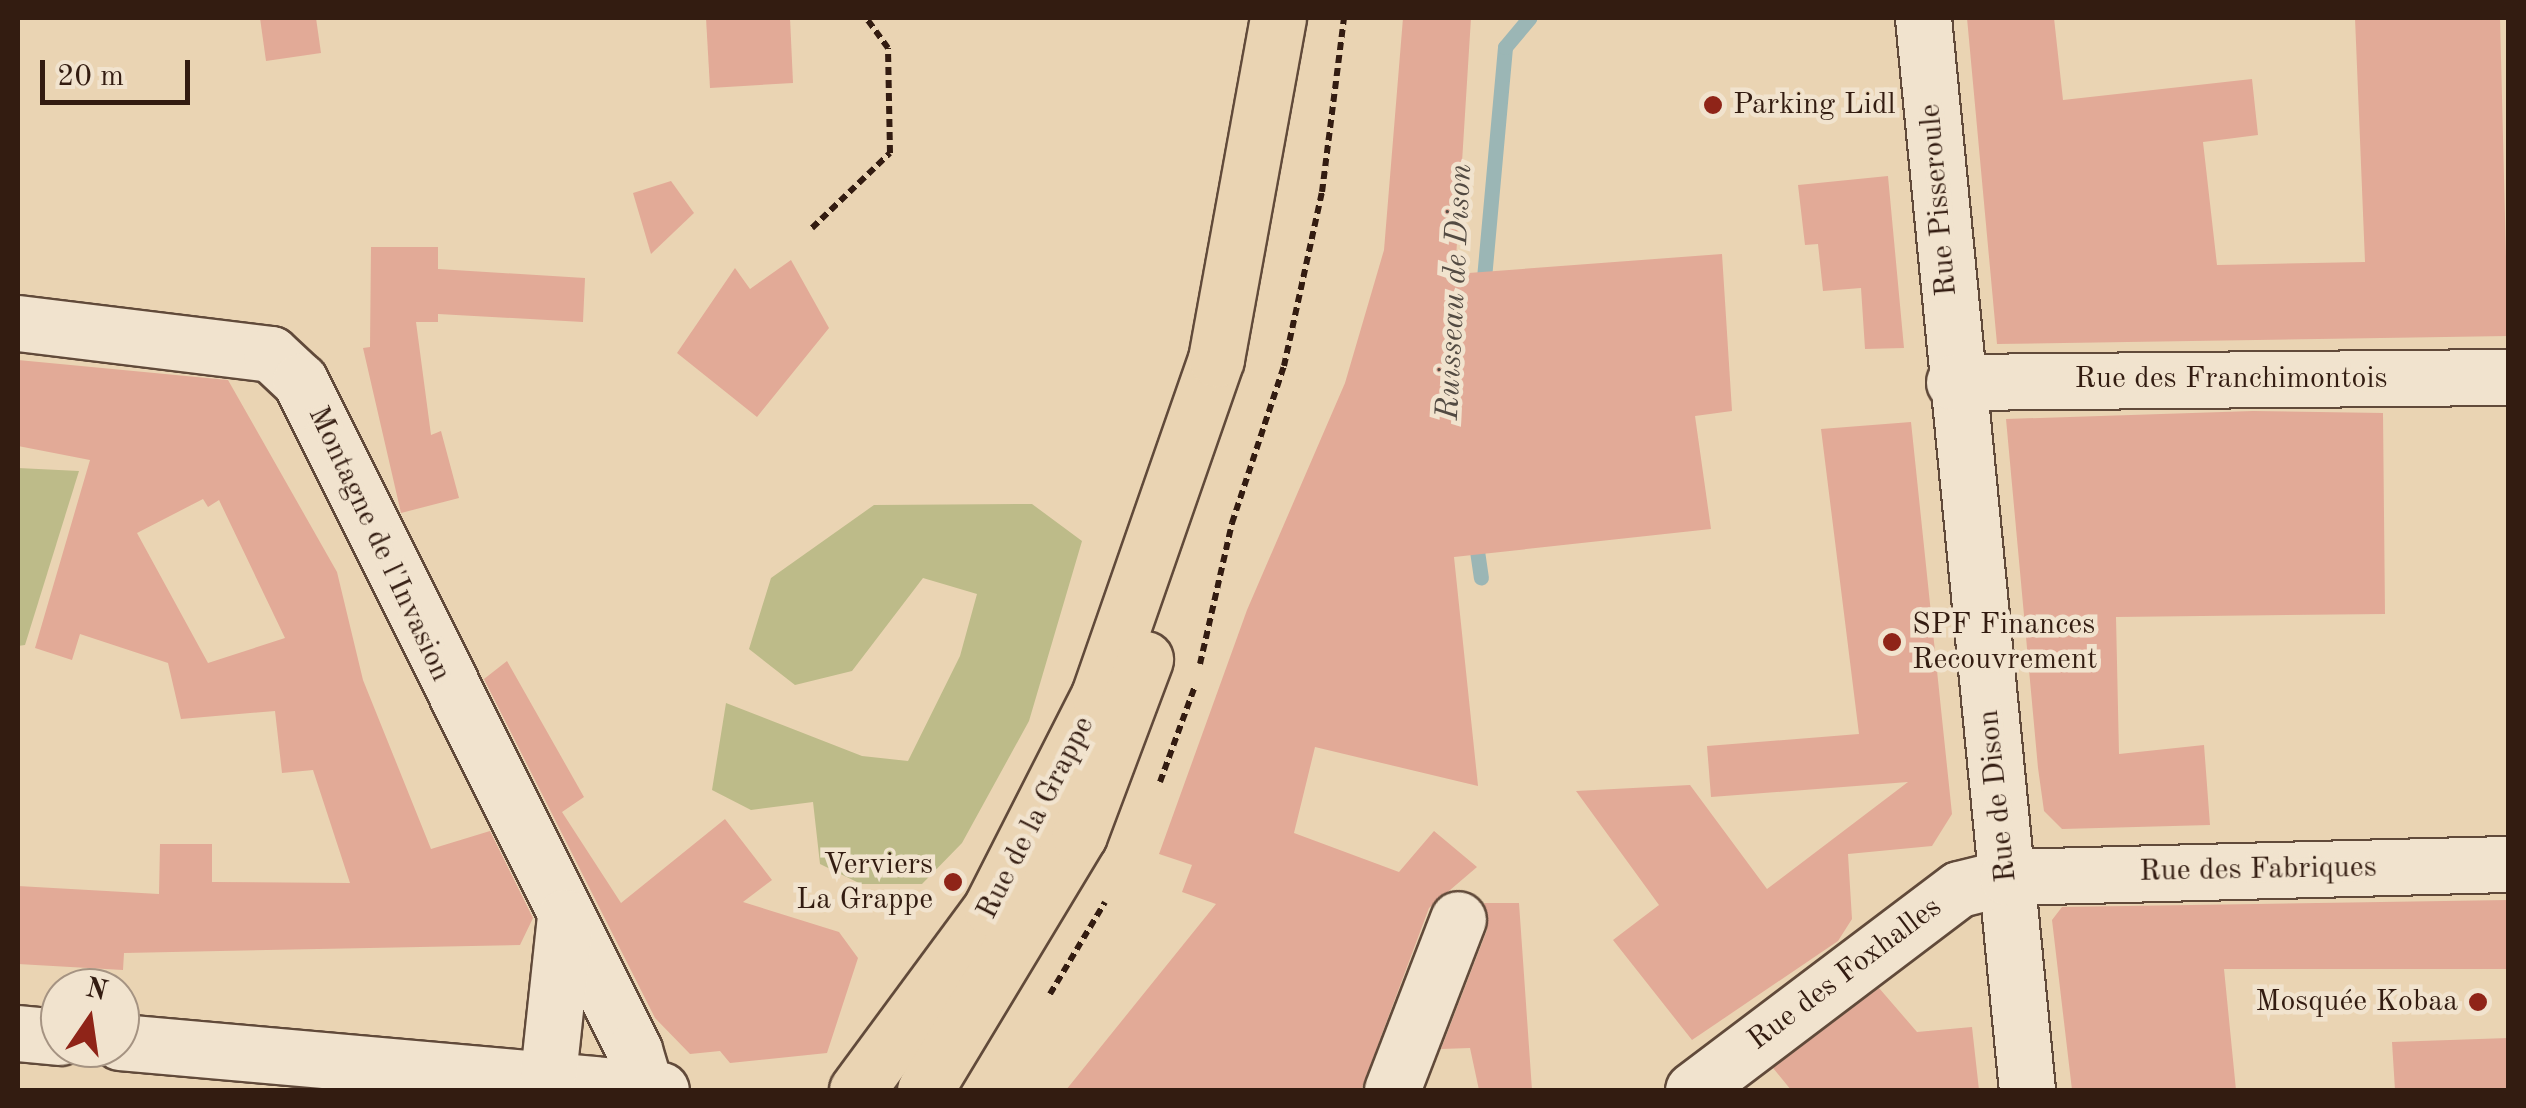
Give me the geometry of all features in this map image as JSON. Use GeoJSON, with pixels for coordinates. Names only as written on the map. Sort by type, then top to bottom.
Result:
{"type":"FeatureCollection","features":[{"type":"Feature","properties":{"kind":"main road","name":"Rue de la Grappe"},"geometry":{"type":"LineString","coordinates":[[858,1090],[929,1002],[1022,856],[1099,696],[1162,517],[1232,288],[1278,18]]}},
{"type":"Feature","properties":{"kind":"main road","name":"Rue de la Grappe"},"geometry":{"type":"LineString","coordinates":[[925,1090],[1022,938],[1123,737],[1156,605],[1162,517]]}},
{"type":"Feature","properties":{"kind":"street","name":"Rue Pisseroule"},"geometry":{"type":"LineString","coordinates":[[1923,18],[1954,382]]}},
{"type":"Feature","properties":{"kind":"street","name":"Montagne de l'Invasion"},"geometry":{"type":"LineString","coordinates":[[18,323],[271,354],[300,381],[651,1088]]}},
{"type":"Feature","properties":{"kind":"street","name":"Rue des Franchimontois"},"geometry":{"type":"LineString","coordinates":[[1954,382],[2508,377]]}},
{"type":"Feature","properties":{"kind":"street","name":"Rue de Dison"},"geometry":{"type":"LineString","coordinates":[[1954,382],[2027,1090]]}},
{"type":"Feature","properties":{"kind":"street","name":"Rue des Fabriques"},"geometry":{"type":"LineString","coordinates":[[2007,877],[2508,864]]}},
{"type":"Feature","properties":{"kind":"street","name":"Rue des Foxhalles"},"geometry":{"type":"LineString","coordinates":[[1693,1090],[1914,915],[1959,889],[2007,877]]}},
{"type":"Feature","properties":{"kind":"street"},"geometry":{"type":"LineString","coordinates":[[552,1083],[565,917]]}},
{"type":"Feature","properties":{"kind":"street"},"geometry":{"type":"LineString","coordinates":[[1392,1090],[1458,920]]}},
{"type":"Feature","properties":{"kind":"street"},"geometry":{"type":"LineString","coordinates":[[140,1044],[552,1083],[651,1088]]}},
{"type":"Feature","properties":{"kind":"path"},"geometry":{"type":"LineString","coordinates":[[812,228],[890,153],[888,48],[866,18]]}},
{"type":"Feature","properties":{"kind":"path"},"geometry":{"type":"LineString","coordinates":[[1155,794],[1192,702],[1232,522],[1284,366],[1322,192],[1344,18]]}},
{"type":"Feature","properties":{"kind":"path"},"geometry":{"type":"LineString","coordinates":[[1043,1004],[1114,882]]}},
{"type":"Feature","properties":{"kind":"shaded area"},"geometry":{"type":"Polygon","coordinates":[[[18,468],[79,471],[25,645],[18,646],[18,468]]]}},
{"type":"Feature","properties":{"kind":"shaded area"},"geometry":{"type":"Polygon","coordinates":[[[1032,504],[1082,541],[1029,721],[962,843],[922,884],[861,884],[820,864],[813,802],[751,810],[712,790],[726,703],[862,756],[908,761],[960,656],[977,594],[923,578],[852,671],[795,685],[749,649],[771,578],[874,505],[1032,504]]]}},
{"type":"Feature","properties":{"kind":"building"},"geometry":{"type":"Polygon","coordinates":[[[260,18],[316,18],[321,53],[266,61],[260,18]]]}},
{"type":"Feature","properties":{"kind":"building"},"geometry":{"type":"Polygon","coordinates":[[[706,18],[790,18],[793,83],[710,88],[706,18]]]}},
{"type":"Feature","properties":{"kind":"building"},"geometry":{"type":"Polygon","coordinates":[[[1403,18],[1471,18],[1455,274],[1722,254],[1732,411],[1695,416],[1711,529],[1454,557],[1478,786],[1315,747],[1294,833],[1399,872],[1434,831],[1477,867],[1429,908],[1361,1090],[1066,1090],[1216,904],[1182,892],[1192,865],[1159,854],[1247,610],[1345,383],[1384,250],[1403,18]]]}},
{"type":"Feature","properties":{"kind":"building"},"geometry":{"type":"Polygon","coordinates":[[[1967,18],[2054,18],[2063,100],[2252,79],[2258,135],[2203,142],[2217,265],[2365,262],[2355,18],[2500,18],[2508,336],[1997,344],[1967,18]]]}},
{"type":"Feature","properties":{"kind":"building"},"geometry":{"type":"Polygon","coordinates":[[[1888,176],[1904,348],[1865,349],[1861,288],[1823,291],[1818,244],[1805,245],[1798,185],[1888,176]]]}},
{"type":"Feature","properties":{"kind":"building"},"geometry":{"type":"Polygon","coordinates":[[[671,181],[694,213],[651,254],[633,193],[671,181]]]}},
{"type":"Feature","properties":{"kind":"building"},"geometry":{"type":"Polygon","coordinates":[[[371,247],[438,247],[438,269],[585,278],[583,322],[438,314],[438,322],[416,322],[431,435],[441,431],[459,498],[401,513],[363,348],[370,347],[371,247]]]}},
{"type":"Feature","properties":{"kind":"building"},"geometry":{"type":"Polygon","coordinates":[[[791,260],[829,328],[757,417],[677,353],[735,268],[750,289],[791,260]]]}},
{"type":"Feature","properties":{"kind":"building"},"geometry":{"type":"Polygon","coordinates":[[[18,360],[228,380],[337,572],[363,680],[431,849],[490,831],[533,918],[520,945],[124,953],[123,968],[18,964],[18,886],[159,894],[160,844],[212,844],[212,882],[350,883],[313,770],[282,773],[275,711],[181,719],[168,663],[80,634],[72,660],[35,648],[90,460],[18,446],[18,360]],[[203,499],[137,533],[208,663],[285,638],[219,500],[208,507],[203,499]]]}},
{"type":"Feature","properties":{"kind":"building"},"geometry":{"type":"Polygon","coordinates":[[[2253,411],[2383,413],[2385,614],[2116,617],[2119,754],[2204,745],[2210,825],[2062,829],[2044,811],[2038,768],[2006,419],[2253,411]]]}},
{"type":"Feature","properties":{"kind":"building"},"geometry":{"type":"Polygon","coordinates":[[[1911,422],[1952,814],[1932,846],[1848,854],[1852,919],[1838,941],[1692,1040],[1613,940],[1659,905],[1576,791],[1690,785],[1767,889],[1908,782],[1711,797],[1707,746],[1859,734],[1821,429],[1911,422]]]}},
{"type":"Feature","properties":{"kind":"building"},"geometry":{"type":"Polygon","coordinates":[[[507,661],[584,797],[562,812],[621,903],[725,819],[772,880],[743,902],[839,932],[858,958],[827,1053],[730,1063],[720,1051],[690,1054],[655,1018],[484,679],[507,661]]]}},
{"type":"Feature","properties":{"kind":"building"},"geometry":{"type":"Polygon","coordinates":[[[2508,900],[2508,969],[2224,969],[2236,1090],[2072,1090],[2052,920],[2062,907],[2508,900]]]}},
{"type":"Feature","properties":{"kind":"building"},"geometry":{"type":"Polygon","coordinates":[[[1484,903],[1519,903],[1532,1090],[1479,1090],[1470,1048],[1441,1049],[1487,930],[1484,903]]]}},
{"type":"Feature","properties":{"kind":"building"},"geometry":{"type":"Polygon","coordinates":[[[1879,988],[1917,1032],[1972,1027],[1979,1090],[1791,1090],[1773,1068],[1879,988]]]}},
{"type":"Feature","properties":{"kind":"building"},"geometry":{"type":"Polygon","coordinates":[[[2508,1038],[2508,1090],[2395,1090],[2392,1042],[2508,1038]]]}},
{"type":"Feature","properties":{"kind":"waterway"},"geometry":{"type":"LineString","coordinates":[[1483,289],[1505,47],[1529,18]]}},
{"type":"Feature","properties":{"kind":"waterway","name":"Ruisseau de Dison"},"geometry":{"type":"LineString","coordinates":[[1475,537],[1481,578]]}},
{"type":"Feature","properties":{"kind":"place","name":"Parking Lidl"},"geometry":{"type":"Point","coordinates":[1713,105]}},
{"type":"Feature","properties":{"kind":"place","name":"SPF Finances Recouvrement"},"geometry":{"type":"Point","coordinates":[1892,642]}},
{"type":"Feature","properties":{"kind":"place","name":"Verviers La Grappe"},"geometry":{"type":"Point","coordinates":[953,882]}},
{"type":"Feature","properties":{"kind":"place","name":"Mosquée Kobaa"},"geometry":{"type":"Point","coordinates":[2478,1002]}}]}
